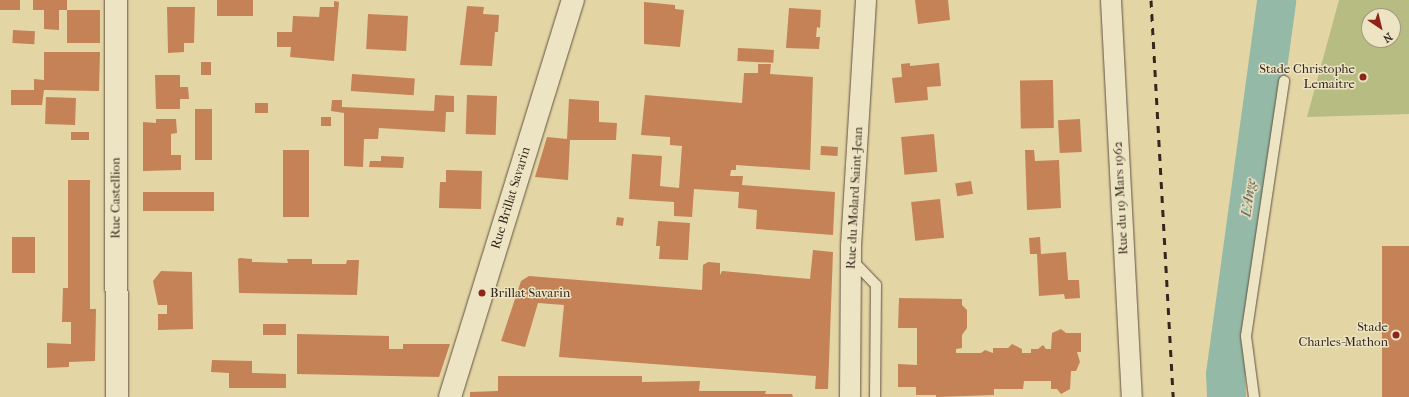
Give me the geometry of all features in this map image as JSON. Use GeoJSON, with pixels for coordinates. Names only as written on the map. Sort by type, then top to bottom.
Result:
{"type":"FeatureCollection","features":[{"type":"Feature","properties":{"kind":"main road","name":"Rue Castellion"},"geometry":{"type":"LineString","coordinates":[[116,0],[116,397]]}},
{"type":"Feature","properties":{"kind":"main road","name":"Rue Brillat Savarin"},"geometry":{"type":"LineString","coordinates":[[450,397],[573,0]]}},
{"type":"Feature","properties":{"kind":"street","name":"Rue du Molard Saint-Jean"},"geometry":{"type":"LineString","coordinates":[[850,397],[851,259],[866,0]]}},
{"type":"Feature","properties":{"kind":"street","name":"Rue du 19 Mars 1962"},"geometry":{"type":"LineString","coordinates":[[1111,0],[1132,397]]}},
{"type":"Feature","properties":{"kind":"lane"},"geometry":{"type":"LineString","coordinates":[[1254,397],[1246,336],[1284,81]]}},
{"type":"Feature","properties":{"kind":"lane"},"geometry":{"type":"LineString","coordinates":[[851,259],[876,285],[875,397]]}},
{"type":"Feature","properties":{"kind":"green space","name":"Stade Christophe Lemaitre"},"geometry":{"type":"Polygon","coordinates":[[[1339,0],[1409,0],[1409,114],[1307,117],[1339,0]]]}},
{"type":"Feature","properties":{"kind":"building"},"geometry":{"type":"Polygon","coordinates":[[[0,0],[20,0],[20,10],[0,10],[0,0]]]}},
{"type":"Feature","properties":{"kind":"building"},"geometry":{"type":"Polygon","coordinates":[[[33,0],[67,0],[67,10],[59,10],[59,30],[44,29],[44,10],[33,10],[33,0]]]}},
{"type":"Feature","properties":{"kind":"building"},"geometry":{"type":"Polygon","coordinates":[[[217,0],[253,0],[253,16],[217,16],[217,0]]]}},
{"type":"Feature","properties":{"kind":"building"},"geometry":{"type":"Polygon","coordinates":[[[915,0],[948,0],[950,20],[918,24],[915,0]]]}},
{"type":"Feature","properties":{"kind":"building"},"geometry":{"type":"Polygon","coordinates":[[[334,1],[339,2],[334,61],[290,57],[291,47],[277,47],[277,32],[292,32],[293,16],[319,17],[320,7],[334,7],[334,1]]]}},
{"type":"Feature","properties":{"kind":"building"},"geometry":{"type":"Polygon","coordinates":[[[644,2],[675,5],[675,9],[684,10],[680,47],[644,44],[644,2]]]}},
{"type":"Feature","properties":{"kind":"building"},"geometry":{"type":"Polygon","coordinates":[[[467,6],[484,7],[483,14],[499,15],[498,32],[495,32],[492,66],[460,65],[467,6]]]}},
{"type":"Feature","properties":{"kind":"building"},"geometry":{"type":"Polygon","coordinates":[[[167,7],[195,7],[194,43],[184,43],[184,52],[168,53],[167,7]]]}},
{"type":"Feature","properties":{"kind":"building"},"geometry":{"type":"Polygon","coordinates":[[[789,8],[821,10],[820,28],[817,27],[816,37],[820,37],[819,49],[786,48],[789,8]]]}},
{"type":"Feature","properties":{"kind":"building"},"geometry":{"type":"Polygon","coordinates":[[[67,10],[100,10],[100,43],[67,43],[67,10]]]}},
{"type":"Feature","properties":{"kind":"building"},"geometry":{"type":"Polygon","coordinates":[[[368,14],[408,16],[406,51],[366,49],[368,14]]]}},
{"type":"Feature","properties":{"kind":"building"},"geometry":{"type":"Polygon","coordinates":[[[13,30],[35,31],[34,44],[12,43],[13,30]]]}},
{"type":"Feature","properties":{"kind":"building"},"geometry":{"type":"Polygon","coordinates":[[[738,48],[774,50],[773,63],[737,61],[738,48]]]}},
{"type":"Feature","properties":{"kind":"building"},"geometry":{"type":"Polygon","coordinates":[[[44,52],[100,52],[99,91],[44,90],[42,105],[11,105],[11,90],[34,90],[34,79],[44,80],[44,52]]]}},
{"type":"Feature","properties":{"kind":"building"},"geometry":{"type":"Polygon","coordinates":[[[201,62],[211,62],[211,75],[201,75],[201,62]]]}},
{"type":"Feature","properties":{"kind":"building"},"geometry":{"type":"Polygon","coordinates":[[[910,63],[910,66],[939,63],[941,86],[927,87],[928,100],[895,103],[892,78],[902,77],[901,64],[910,63]]]}},
{"type":"Feature","properties":{"kind":"building"},"geometry":{"type":"Polygon","coordinates":[[[758,64],[771,64],[770,74],[813,77],[810,170],[736,165],[736,170],[731,170],[730,176],[743,176],[742,185],[835,192],[833,235],[756,229],[757,210],[738,208],[739,192],[694,189],[692,217],[674,216],[674,202],[629,199],[632,154],[662,156],[660,186],[679,188],[682,146],[670,145],[670,137],[641,135],[645,95],[742,103],[744,73],[758,73],[758,64]]]}},
{"type":"Feature","properties":{"kind":"building"},"geometry":{"type":"Polygon","coordinates":[[[352,74],[415,78],[414,95],[351,91],[352,74]]]}},
{"type":"Feature","properties":{"kind":"building"},"geometry":{"type":"Polygon","coordinates":[[[155,75],[180,75],[180,87],[188,87],[189,99],[180,99],[180,109],[156,109],[155,75]]]}},
{"type":"Feature","properties":{"kind":"building"},"geometry":{"type":"Polygon","coordinates":[[[1053,80],[1054,128],[1021,129],[1020,81],[1053,80]]]}},
{"type":"Feature","properties":{"kind":"building"},"geometry":{"type":"Polygon","coordinates":[[[435,95],[454,96],[454,112],[446,112],[445,132],[379,128],[378,139],[364,139],[363,167],[344,166],[344,113],[331,111],[332,100],[342,100],[342,107],[434,111],[435,95]]]}},
{"type":"Feature","properties":{"kind":"building"},"geometry":{"type":"Polygon","coordinates":[[[467,95],[497,96],[496,135],[466,134],[467,95]]]}},
{"type":"Feature","properties":{"kind":"building"},"geometry":{"type":"Polygon","coordinates":[[[46,97],[76,98],[75,125],[45,124],[46,97]]]}},
{"type":"Feature","properties":{"kind":"building"},"geometry":{"type":"Polygon","coordinates":[[[569,99],[599,101],[599,122],[617,123],[616,140],[570,140],[568,180],[535,177],[547,137],[567,139],[569,99]]]}},
{"type":"Feature","properties":{"kind":"building"},"geometry":{"type":"Polygon","coordinates":[[[255,103],[268,103],[268,113],[255,113],[255,103]]]}},
{"type":"Feature","properties":{"kind":"building"},"geometry":{"type":"Polygon","coordinates":[[[195,109],[212,109],[212,160],[195,160],[195,109]]]}},
{"type":"Feature","properties":{"kind":"building"},"geometry":{"type":"Polygon","coordinates":[[[321,117],[331,117],[331,126],[321,126],[321,117]]]}},
{"type":"Feature","properties":{"kind":"building"},"geometry":{"type":"Polygon","coordinates":[[[156,119],[176,119],[177,133],[171,134],[171,155],[181,155],[181,170],[143,171],[143,122],[156,123],[156,119]]]}},
{"type":"Feature","properties":{"kind":"building"},"geometry":{"type":"Polygon","coordinates":[[[1080,119],[1082,152],[1060,153],[1058,120],[1080,119]]]}},
{"type":"Feature","properties":{"kind":"building"},"geometry":{"type":"Polygon","coordinates":[[[71,132],[89,132],[89,140],[71,140],[71,132]]]}},
{"type":"Feature","properties":{"kind":"building"},"geometry":{"type":"Polygon","coordinates":[[[934,134],[937,172],[904,175],[901,137],[934,134]]]}},
{"type":"Feature","properties":{"kind":"building"},"geometry":{"type":"Polygon","coordinates":[[[821,146],[838,147],[838,156],[821,155],[821,146]]]}},
{"type":"Feature","properties":{"kind":"building"},"geometry":{"type":"Polygon","coordinates":[[[283,150],[309,150],[309,217],[283,217],[283,150]]]}},
{"type":"Feature","properties":{"kind":"building"},"geometry":{"type":"Polygon","coordinates":[[[1025,150],[1034,150],[1035,161],[1059,160],[1061,208],[1027,210],[1025,150]]]}},
{"type":"Feature","properties":{"kind":"building"},"geometry":{"type":"Polygon","coordinates":[[[381,156],[404,157],[403,168],[369,167],[370,161],[381,161],[381,156]]]}},
{"type":"Feature","properties":{"kind":"building"},"geometry":{"type":"Polygon","coordinates":[[[446,170],[482,171],[481,209],[439,208],[440,182],[446,182],[446,170]]]}},
{"type":"Feature","properties":{"kind":"building"},"geometry":{"type":"Polygon","coordinates":[[[68,180],[90,180],[90,309],[96,309],[95,361],[69,362],[69,367],[47,368],[47,343],[71,344],[71,322],[62,322],[63,288],[68,288],[68,180]]]}},
{"type":"Feature","properties":{"kind":"building"},"geometry":{"type":"Polygon","coordinates":[[[971,181],[973,194],[957,196],[955,184],[971,181]]]}},
{"type":"Feature","properties":{"kind":"building"},"geometry":{"type":"Polygon","coordinates":[[[143,192],[214,192],[214,211],[143,211],[143,192]]]}},
{"type":"Feature","properties":{"kind":"building"},"geometry":{"type":"Polygon","coordinates":[[[940,199],[944,238],[915,241],[911,202],[940,199]]]}},
{"type":"Feature","properties":{"kind":"building"},"geometry":{"type":"Polygon","coordinates":[[[617,217],[624,218],[623,226],[616,225],[617,217]]]}},
{"type":"Feature","properties":{"kind":"building"},"geometry":{"type":"Polygon","coordinates":[[[658,221],[690,223],[688,260],[659,259],[660,246],[656,246],[658,221]]]}},
{"type":"Feature","properties":{"kind":"building"},"geometry":{"type":"Polygon","coordinates":[[[12,237],[35,237],[35,273],[12,273],[12,237]]]}},
{"type":"Feature","properties":{"kind":"building"},"geometry":{"type":"Polygon","coordinates":[[[1040,237],[1041,254],[1066,252],[1068,280],[1079,280],[1080,298],[1065,299],[1064,294],[1039,296],[1037,254],[1030,254],[1029,238],[1040,237]]]}},
{"type":"Feature","properties":{"kind":"building","name":"Stade Charles-Mathon"},"geometry":{"type":"Polygon","coordinates":[[[1382,246],[1409,246],[1409,397],[1382,397],[1382,246]]]}},
{"type":"Feature","properties":{"kind":"building"},"geometry":{"type":"Polygon","coordinates":[[[813,250],[833,252],[828,389],[815,389],[816,376],[559,357],[564,305],[538,303],[525,347],[501,341],[521,281],[529,276],[702,290],[703,265],[708,262],[720,263],[720,275],[722,271],[810,279],[813,250]]]}},
{"type":"Feature","properties":{"kind":"building"},"geometry":{"type":"Polygon","coordinates":[[[238,259],[252,259],[252,262],[288,263],[287,259],[312,259],[312,264],[346,264],[347,260],[359,260],[357,295],[239,293],[238,259]]]}},
{"type":"Feature","properties":{"kind":"building"},"geometry":{"type":"Polygon","coordinates":[[[161,271],[192,272],[193,329],[158,330],[158,314],[167,314],[167,305],[158,305],[153,281],[161,271]]]}},
{"type":"Feature","properties":{"kind":"building"},"geometry":{"type":"Polygon","coordinates":[[[899,298],[962,299],[962,305],[967,310],[967,328],[962,335],[962,348],[956,349],[956,353],[981,353],[985,350],[993,353],[993,348],[1008,348],[1012,344],[1022,349],[1022,353],[1031,353],[1031,349],[1038,349],[1043,345],[1046,349],[1051,349],[1052,333],[1061,329],[1066,333],[1081,333],[1081,352],[1077,352],[1080,362],[1076,371],[1071,371],[1070,389],[1061,394],[1057,389],[1051,389],[1051,381],[1024,381],[1023,389],[994,389],[994,395],[936,397],[936,395],[916,395],[916,387],[898,387],[898,364],[917,365],[917,328],[898,328],[899,298]]]}},
{"type":"Feature","properties":{"kind":"building"},"geometry":{"type":"Polygon","coordinates":[[[263,324],[286,324],[286,335],[263,335],[263,324]]]}},
{"type":"Feature","properties":{"kind":"building"},"geometry":{"type":"Polygon","coordinates":[[[297,334],[389,336],[389,349],[403,349],[403,344],[450,344],[439,377],[297,374],[297,334]]]}},
{"type":"Feature","properties":{"kind":"building"},"geometry":{"type":"Polygon","coordinates":[[[212,360],[252,361],[252,373],[286,374],[286,388],[229,388],[229,373],[211,372],[212,360]]]}},
{"type":"Feature","properties":{"kind":"building"},"geometry":{"type":"Polygon","coordinates":[[[498,376],[642,376],[642,382],[700,381],[699,391],[766,391],[765,394],[792,394],[793,397],[470,397],[470,392],[498,391],[498,376]]]}},
{"type":"Feature","properties":{"kind":"waterway","name":"L'Ange"},"geometry":{"type":"LineString","coordinates":[[1226,397],[1225,374],[1276,0]]}},
{"type":"Feature","properties":{"kind":"railway"},"geometry":{"type":"LineString","coordinates":[[1151,0],[1173,397]]}},
{"type":"Feature","properties":{"kind":"place","name":"Stade Christophe Lemaitre"},"geometry":{"type":"Point","coordinates":[1363,77]}},
{"type":"Feature","properties":{"kind":"place","name":"Brillat Savarin"},"geometry":{"type":"Point","coordinates":[482,293]}},
{"type":"Feature","properties":{"kind":"place","name":"Stade Charles-Mathon"},"geometry":{"type":"Point","coordinates":[1396,335]}}]}
